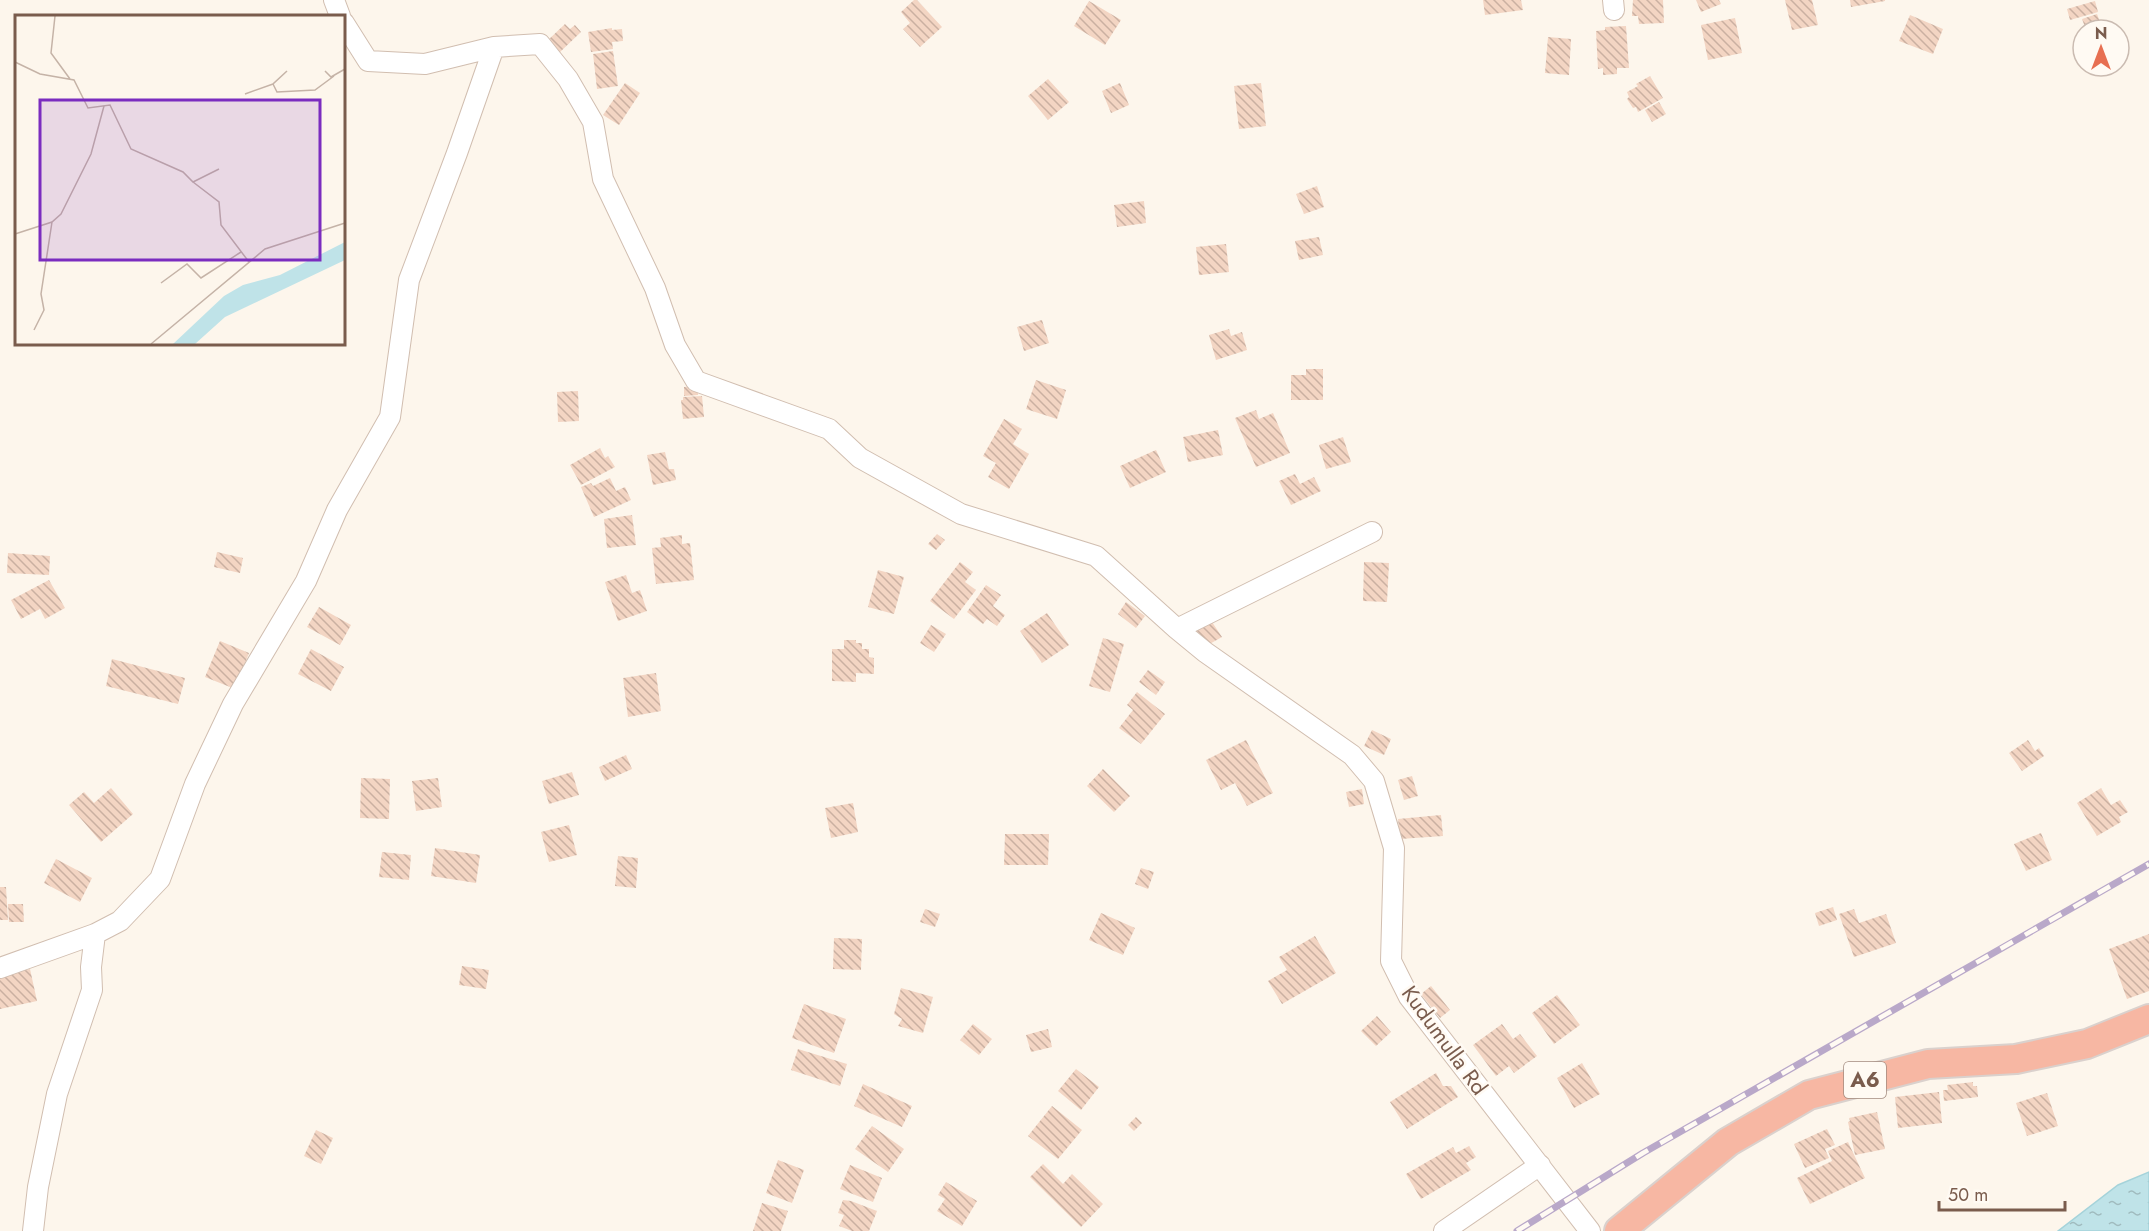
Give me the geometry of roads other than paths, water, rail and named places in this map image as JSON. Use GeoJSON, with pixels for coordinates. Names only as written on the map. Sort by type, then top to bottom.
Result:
{"type":"FeatureCollection","features":[{"type":"Feature","properties":{"kind":"highway","name":"A6"},"geometry":{"type":"LineString","coordinates":[[1619,1231],[1728,1142],[1809,1095],[1928,1064],[2016,1059],[2087,1044],[2149,1019]]}},
{"type":"Feature","properties":{"kind":"street"},"geometry":{"type":"LineString","coordinates":[[334,0],[340,15]]}},
{"type":"Feature","properties":{"kind":"street"},"geometry":{"type":"LineString","coordinates":[[345,24],[368,61],[425,64],[494,47]]}},
{"type":"Feature","properties":{"kind":"street","name":"Kudumulla Rd"},"geometry":{"type":"LineString","coordinates":[[494,47],[540,44],[568,79],[593,122],[603,179],[655,288],[675,345],[696,381],[829,429],[860,458],[961,514],[1096,556],[1205,652],[1352,754],[1374,781],[1394,848],[1391,961],[1409,997],[1590,1231]]}},
{"type":"Feature","properties":{"kind":"street"},"geometry":{"type":"LineString","coordinates":[[0,968],[95,934],[120,921],[160,879],[195,784],[233,704],[306,581],[337,510],[390,417],[409,280],[458,153],[494,47]]}},
{"type":"Feature","properties":{"kind":"street"},"geometry":{"type":"LineString","coordinates":[[1177,629],[1372,532]]}},
{"type":"Feature","properties":{"kind":"street"},"geometry":{"type":"LineString","coordinates":[[33,1231],[38,1187],[57,1094],[92,990],[91,967],[95,934]]}},
{"type":"Feature","properties":{"kind":"street"},"geometry":{"type":"LineString","coordinates":[[1444,1231],[1540,1165]]}},
{"type":"Feature","properties":{"kind":"water"},"geometry":{"type":"Polygon","coordinates":[[[2149,1172],[2149,1231],[2058,1231],[2118,1185],[2149,1172]]]}},
{"type":"Feature","properties":{"kind":"railway"},"geometry":{"type":"LineString","coordinates":[[1517,1231],[1643,1153],[2149,864]]}}]}
